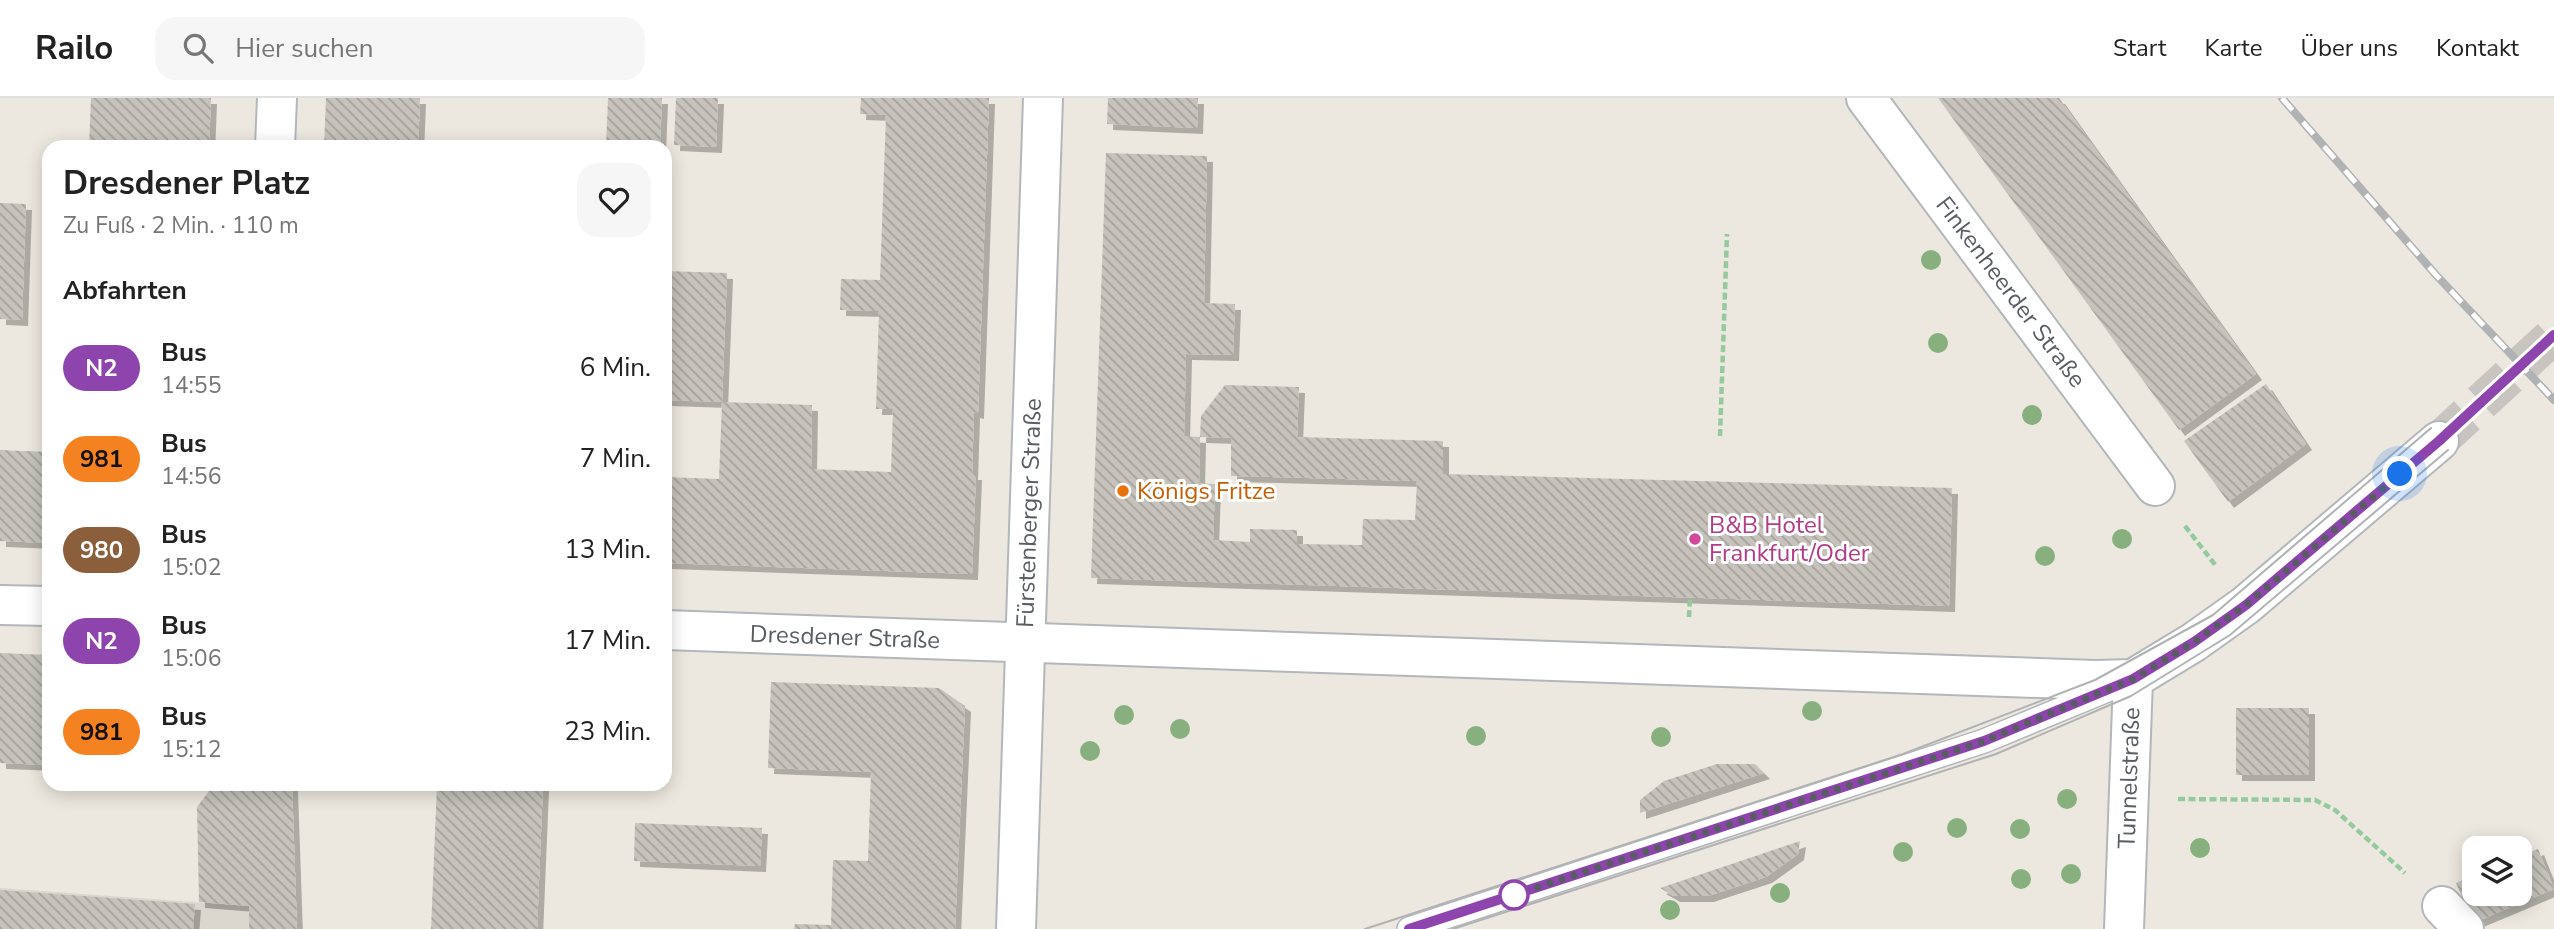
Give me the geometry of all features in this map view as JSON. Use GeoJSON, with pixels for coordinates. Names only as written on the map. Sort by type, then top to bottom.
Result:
{"type":"FeatureCollection","features":[{"type":"Feature","properties":{"kind":"street"},"geometry":{"type":"LineString","coordinates":[[275,140],[277,98]]}},
{"type":"Feature","properties":{"kind":"street","name":"Fürstenberger Straße"},"geometry":{"type":"LineString","coordinates":[[1020,924],[1024,644],[1043,98]]}},
{"type":"Feature","properties":{"kind":"street","name":"Finkenheerder Straße"},"geometry":{"type":"LineString","coordinates":[[1866,98],[2155,486]]}},
{"type":"Feature","properties":{"kind":"street","name":"Tunnelstraße"},"geometry":{"type":"LineString","coordinates":[[2124,929],[2133,679],[2194,642],[2246,605],[2439,441]]}},
{"type":"Feature","properties":{"kind":"street"},"geometry":{"type":"LineString","coordinates":[[0,605],[42,606]]}},
{"type":"Feature","properties":{"kind":"street","name":"Dresdener Straße"},"geometry":{"type":"LineString","coordinates":[[672,630],[2095,680],[2133,679]]}},
{"type":"Feature","properties":{"kind":"lane"},"geometry":{"type":"LineString","coordinates":[[1409,929],[1984,741],[2133,679]]}},
{"type":"Feature","properties":{"kind":"path"},"geometry":{"type":"LineString","coordinates":[[1720,436],[1727,234]]}},
{"type":"Feature","properties":{"kind":"path"},"geometry":{"type":"LineString","coordinates":[[2202,549],[2219,570]]}},
{"type":"Feature","properties":{"kind":"path"},"geometry":{"type":"LineString","coordinates":[[1689,625],[1690,598]]}},
{"type":"Feature","properties":{"kind":"path"},"geometry":{"type":"LineString","coordinates":[[2178,799],[2315,800],[2335,810],[2453,918]]}},
{"type":"Feature","properties":{"kind":"shaded area"},"geometry":{"type":"Polygon","coordinates":[[[0,888],[249,906],[249,929],[0,929],[0,888]]]}},
{"type":"Feature","properties":{"kind":"building"},"geometry":{"type":"Polygon","coordinates":[[[91,98],[211,98],[209,140],[89,140],[91,98]]]}},
{"type":"Feature","properties":{"kind":"building"},"geometry":{"type":"Polygon","coordinates":[[[326,98],[420,98],[418,140],[324,140],[326,98]]]}},
{"type":"Feature","properties":{"kind":"building"},"geometry":{"type":"Polygon","coordinates":[[[608,98],[662,98],[660,140],[606,140],[608,98]]]}},
{"type":"Feature","properties":{"kind":"building"},"geometry":{"type":"Polygon","coordinates":[[[676,98],[718,98],[716,147],[674,145],[676,98]]]}},
{"type":"Feature","properties":{"kind":"building"},"geometry":{"type":"Polygon","coordinates":[[[861,98],[989,98],[978,413],[974,412],[972,474],[976,474],[972,574],[672,563],[672,477],[719,479],[722,402],[812,405],[811,469],[891,472],[893,409],[876,409],[879,311],[840,310],[841,279],[880,280],[886,115],[860,114],[861,98]]]}},
{"type":"Feature","properties":{"kind":"building"},"geometry":{"type":"Polygon","coordinates":[[[1108,98],[1198,98],[1197,128],[1107,124],[1108,98]]]}},
{"type":"Feature","properties":{"kind":"building"},"geometry":{"type":"Polygon","coordinates":[[[1938,98],[2059,98],[2256,374],[2179,430],[1938,98]]]}},
{"type":"Feature","properties":{"kind":"building"},"geometry":{"type":"Polygon","coordinates":[[[1106,153],[1207,156],[1204,303],[1235,304],[1233,355],[1186,354],[1184,436],[1200,437],[1201,416],[1225,385],[1299,387],[1297,437],[1443,441],[1443,474],[1952,488],[1949,606],[1091,578],[1106,153]],[[1200,437],[1199,483],[1215,484],[1213,540],[1250,542],[1250,529],[1297,530],[1297,544],[1362,545],[1363,519],[1415,520],[1417,481],[1231,476],[1231,438],[1200,437]]]}},
{"type":"Feature","properties":{"kind":"building"},"geometry":{"type":"Polygon","coordinates":[[[0,203],[26,204],[22,320],[0,319],[0,203]]]}},
{"type":"Feature","properties":{"kind":"building"},"geometry":{"type":"Polygon","coordinates":[[[672,271],[727,273],[722,402],[672,400],[672,271]]]}},
{"type":"Feature","properties":{"kind":"building"},"geometry":{"type":"Polygon","coordinates":[[[2266,384],[2306,444],[2228,502],[2184,441],[2266,384]]]}},
{"type":"Feature","properties":{"kind":"building"},"geometry":{"type":"Polygon","coordinates":[[[0,450],[42,452],[42,543],[0,541],[0,450]]]}},
{"type":"Feature","properties":{"kind":"building"},"geometry":{"type":"Polygon","coordinates":[[[0,653],[42,655],[42,765],[0,763],[0,653]]]}},
{"type":"Feature","properties":{"kind":"building"},"geometry":{"type":"Polygon","coordinates":[[[771,682],[939,688],[965,706],[955,929],[794,929],[795,924],[831,925],[833,860],[868,861],[871,772],[768,768],[771,682]]]}},
{"type":"Feature","properties":{"kind":"building"},"geometry":{"type":"Polygon","coordinates":[[[2236,708],[2309,708],[2309,775],[2236,775],[2236,708]]]}},
{"type":"Feature","properties":{"kind":"building"},"geometry":{"type":"Polygon","coordinates":[[[1717,764],[1755,764],[1764,773],[1640,813],[1640,800],[1664,781],[1717,764]]]}},
{"type":"Feature","properties":{"kind":"building"},"geometry":{"type":"Polygon","coordinates":[[[209,791],[292,791],[297,929],[249,929],[249,906],[199,902],[197,807],[209,791]]]}},
{"type":"Feature","properties":{"kind":"building"},"geometry":{"type":"Polygon","coordinates":[[[437,791],[543,791],[537,929],[431,929],[437,791]]]}},
{"type":"Feature","properties":{"kind":"building"},"geometry":{"type":"Polygon","coordinates":[[[635,823],[762,828],[760,866],[634,861],[635,823]]]}},
{"type":"Feature","properties":{"kind":"building"},"geometry":{"type":"Polygon","coordinates":[[[1800,841],[1798,854],[1766,877],[1708,896],[1674,896],[1660,888],[1800,841]]]}},
{"type":"Feature","properties":{"kind":"building"},"geometry":{"type":"Polygon","coordinates":[[[2538,849],[2554,889],[2532,898],[2532,851],[2538,849]]]}},
{"type":"Feature","properties":{"kind":"building"},"geometry":{"type":"Polygon","coordinates":[[[2462,880],[2462,897],[2456,883],[2462,880]]]}},
{"type":"Feature","properties":{"kind":"building"},"geometry":{"type":"Polygon","coordinates":[[[0,890],[195,904],[193,929],[0,929],[0,890]]]}},
{"type":"Feature","properties":{"kind":"building"},"geometry":{"type":"Polygon","coordinates":[[[2466,906],[2514,906],[2473,923],[2466,906]]]}},
{"type":"Feature","properties":{"kind":"tunnel"},"geometry":{"type":"LineString","coordinates":[[2439,441],[2554,335]]}},
{"type":"Feature","properties":{"kind":"tram line"},"geometry":{"type":"LineString","coordinates":[[1365,929],[1903,754],[2095,680],[2213,615],[2431,428]]}},
{"type":"Feature","properties":{"kind":"tram line"},"geometry":{"type":"LineString","coordinates":[[1453,929],[1996,754],[2131,696],[2230,635],[2448,450]]}},
{"type":"Feature","properties":{"kind":"railway"},"geometry":{"type":"LineString","coordinates":[[2282,98],[2436,275],[2554,400]]}},
{"type":"Feature","properties":{"kind":"bus line","name":"N2"},"geometry":{"type":"LineString","coordinates":[[1409,929],[1984,741],[2088,700],[2133,679],[2194,642],[2246,605],[2439,441],[2554,335]]}},
{"type":"Feature","properties":{"kind":"place","name":"Königs Fritze"},"geometry":{"type":"Point","coordinates":[1123,491]}},
{"type":"Feature","properties":{"kind":"place","name":"B&B Hotel Frankfurt/Oder"},"geometry":{"type":"Point","coordinates":[1695,539]}},
{"type":"Feature","properties":{"kind":"route"},"geometry":{"type":"LineString","coordinates":[[1514,895],[1984,741],[2088,700],[2133,679],[2194,642],[2246,605],[2400,474]]}}]}
